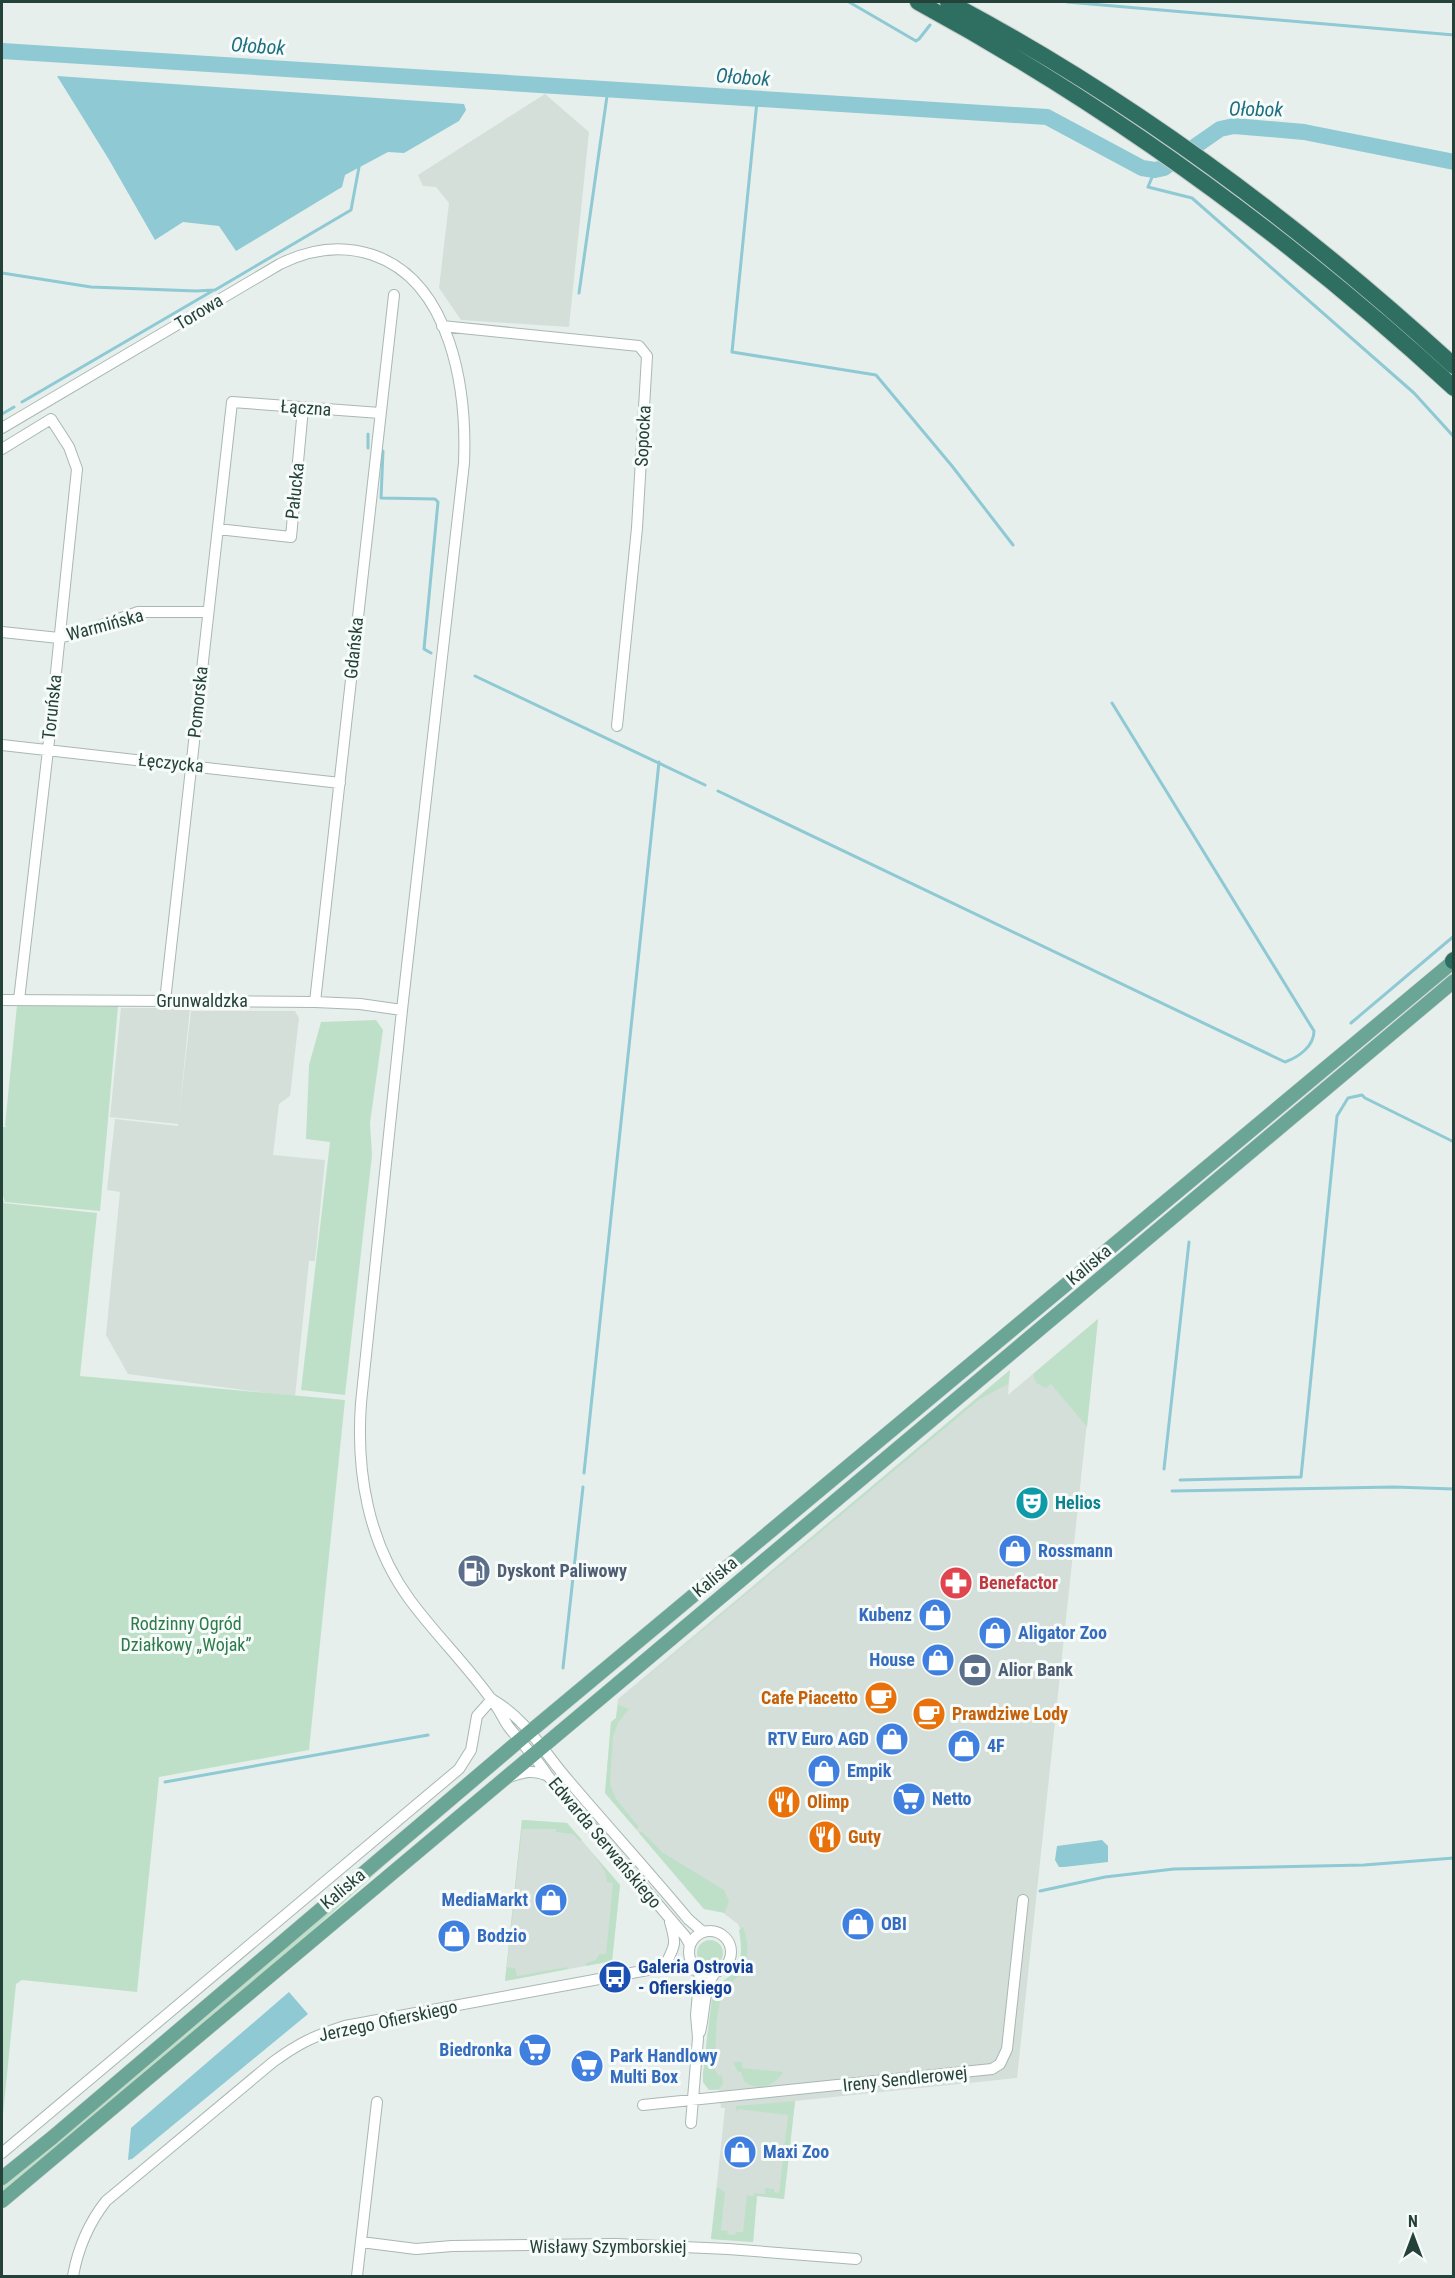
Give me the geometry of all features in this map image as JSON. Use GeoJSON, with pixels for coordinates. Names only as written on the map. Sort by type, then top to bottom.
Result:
{"type":"FeatureCollection","features":[{"type":"Feature","properties":{"kind":"highway"},"geometry":{"type":"LineString","coordinates":[[918,2],[1159,140],[1200,169],[1454,388]]}},
{"type":"Feature","properties":{"kind":"highway"},"geometry":{"type":"LineString","coordinates":[[948,2],[1030,46],[1147,122],[1159,140]]}},
{"type":"Feature","properties":{"kind":"highway"},"geometry":{"type":"LineString","coordinates":[[1200,169],[1263,205],[1350,275],[1454,366]]}},
{"type":"Feature","properties":{"kind":"main road","name":"Kaliska"},"geometry":{"type":"LineString","coordinates":[[2,2178],[520,1740],[1453,961]]}},
{"type":"Feature","properties":{"kind":"main road","name":"Kaliska"},"geometry":{"type":"LineString","coordinates":[[2,2201],[1454,981]]}},
{"type":"Feature","properties":{"kind":"street","name":"Torowa"},"geometry":{"type":"LineString","coordinates":[[2,428],[280,264],[316,250],[350,250],[380,258],[407,274],[431,302],[442,326],[460,391],[465,428],[464,463],[402,1010],[361,1404],[360,1468],[365,1498],[377,1538],[398,1582],[424,1618],[492,1700]]}},
{"type":"Feature","properties":{"kind":"street","name":"Gdańska"},"geometry":{"type":"LineString","coordinates":[[315,1002],[394,295]]}},
{"type":"Feature","properties":{"kind":"street","name":"Sopocka"},"geometry":{"type":"LineString","coordinates":[[442,326],[639,346],[647,356],[637,528],[617,726]]}},
{"type":"Feature","properties":{"kind":"street","name":"Łączna"},"geometry":{"type":"LineString","coordinates":[[232,402],[380,413]]}},
{"type":"Feature","properties":{"kind":"street","name":"Pomorska"},"geometry":{"type":"LineString","coordinates":[[165,1001],[232,402]]}},
{"type":"Feature","properties":{"kind":"street","name":"Pałucka"},"geometry":{"type":"LineString","coordinates":[[218,530],[291,537],[303,408]]}},
{"type":"Feature","properties":{"kind":"street","name":"Toruńska"},"geometry":{"type":"LineString","coordinates":[[2,449],[51,419],[73,455],[77,469],[19,1000]]}},
{"type":"Feature","properties":{"kind":"street","name":"Warmińska"},"geometry":{"type":"LineString","coordinates":[[2,632],[59,638],[138,612],[208,612]]}},
{"type":"Feature","properties":{"kind":"street","name":"Łęczycka"},"geometry":{"type":"LineString","coordinates":[[2,745],[340,783]]}},
{"type":"Feature","properties":{"kind":"street","name":"Grunwaldzka"},"geometry":{"type":"LineString","coordinates":[[2,1000],[315,1002],[360,1004],[402,1010]]}},
{"type":"Feature","properties":{"kind":"street","name":"Edwarda Serwańskiego"},"geometry":{"type":"LineString","coordinates":[[492,1700],[507,1708],[531,1731],[536,1750],[548,1776],[689,1941],[689,1948]]}},
{"type":"Feature","properties":{"kind":"street","name":"Edwarda Serwańskiego"},"geometry":{"type":"LineString","coordinates":[[492,1700],[507,1725],[520,1740],[536,1750],[688,1919],[703,1932]]}},
{"type":"Feature","properties":{"kind":"street","name":"Kaliska"},"geometry":{"type":"LineString","coordinates":[[2,2152],[459,1768],[471,1750],[477,1716],[492,1700]]}},
{"type":"Feature","properties":{"kind":"street"},"geometry":{"type":"LineString","coordinates":[[502,1780],[529,1771],[540,1772],[548,1776]]}},
{"type":"Feature","properties":{"kind":"street","name":"Ireny Sendlerowej"},"geometry":{"type":"LineString","coordinates":[[643,2105],[992,2069],[1000,2064],[1007,2049],[1023,1900]]}},
{"type":"Feature","properties":{"kind":"street"},"geometry":{"type":"LineString","coordinates":[[664,1967],[675,1948],[676,1939],[669,1919]]}},
{"type":"Feature","properties":{"kind":"street"},"geometry":{"type":"LineString","coordinates":[[664,1967],[682,1958],[697,1935],[703,1932],[718,1933],[726,1939],[730,1947],[727,1965],[715,1973],[708,1985],[704,2017],[698,2038]]}},
{"type":"Feature","properties":{"kind":"street"},"geometry":{"type":"LineString","coordinates":[[689,1948],[691,1961],[699,1970],[696,2015],[698,2038],[691,2123]]}},
{"type":"Feature","properties":{"kind":"street"},"geometry":{"type":"LineString","coordinates":[[664,1967],[715,1973]]}},
{"type":"Feature","properties":{"kind":"street","name":"Jerzego Ofierskiego"},"geometry":{"type":"LineString","coordinates":[[73,2277],[77,2254],[87,2228],[106,2201],[298,2044],[345,2026],[664,1967]]}},
{"type":"Feature","properties":{"kind":"street"},"geometry":{"type":"LineString","coordinates":[[357,2277],[377,2102]]}},
{"type":"Feature","properties":{"kind":"street","name":"Wisławy Szymborskiej"},"geometry":{"type":"LineString","coordinates":[[361,2242],[416,2249],[452,2246],[616,2244],[728,2249],[856,2259]]}},
{"type":"Feature","properties":{"kind":"shaded area"},"geometry":{"type":"Polygon","coordinates":[[[545,94],[589,132],[569,327],[461,320],[439,288],[449,203],[436,187],[423,186],[418,175],[545,94]]]}},
{"type":"Feature","properties":{"kind":"shaded area"},"geometry":{"type":"Polygon","coordinates":[[[121,1008],[190,1008],[179,1116],[191,1011],[295,1011],[299,1018],[290,1096],[279,1104],[273,1155],[325,1160],[315,1261],[309,1261],[295,1397],[128,1374],[106,1335],[120,1192],[107,1190],[115,1119],[178,1126],[178,1124],[110,1117],[121,1008]]]}},
{"type":"Feature","properties":{"kind":"shaded area"},"geometry":{"type":"Polygon","coordinates":[[[1098,1319],[1017,2078],[795,2101],[784,2199],[757,2196],[753,2242],[711,2239],[725,2108],[721,2108],[719,2090],[709,2090],[703,2082],[706,2046],[713,1988],[724,1983],[740,1970],[743,1937],[738,1924],[722,1912],[704,1909],[605,1793],[611,1722],[616,1718],[618,1699],[1010,1370],[1008,1395],[1098,1319]]]}},
{"type":"Feature","properties":{"kind":"shaded area"},"geometry":{"type":"Polygon","coordinates":[[[522,1820],[567,1823],[620,1885],[612,1961],[505,1981],[522,1820]]]}},
{"type":"Feature","properties":{"kind":"green space"},"geometry":{"type":"Polygon","coordinates":[[[17,1005],[118,1006],[100,1211],[5,1202],[2,1193],[2,1127],[7,1127],[5,1126],[17,1005]]]}},
{"type":"Feature","properties":{"kind":"green space"},"geometry":{"type":"Polygon","coordinates":[[[376,1020],[383,1030],[370,1123],[372,1155],[345,1395],[301,1390],[330,1142],[306,1139],[309,1065],[321,1022],[376,1020]]]}},
{"type":"Feature","properties":{"kind":"green space","name":"Rodzinny Ogród Działkowy „Wojak”"},"geometry":{"type":"Polygon","coordinates":[[[2,1196],[4,1203],[97,1213],[80,1376],[345,1400],[309,1750],[159,1777],[137,1992],[22,1980],[16,1984],[2,2125],[2,1196]]]}},
{"type":"Feature","properties":{"kind":"green space"},"geometry":{"type":"Polygon","coordinates":[[[1098,1319],[1087,1427],[1051,1384],[1046,1388],[1036,1383],[1033,1374],[1098,1319]]]}},
{"type":"Feature","properties":{"kind":"green space"},"geometry":{"type":"Polygon","coordinates":[[[1010,1370],[1008,1384],[980,1399],[618,1701],[1010,1370]]]}},
{"type":"Feature","properties":{"kind":"green space"},"geometry":{"type":"Polygon","coordinates":[[[618,1705],[629,1709],[618,1723],[613,1737],[610,1784],[616,1799],[639,1827],[636,1829],[605,1793],[611,1722],[616,1718],[618,1705]]]}},
{"type":"Feature","properties":{"kind":"green space"},"geometry":{"type":"Polygon","coordinates":[[[514,1751],[516,1753],[387,1863],[301,1941],[2,2192],[2,2184],[514,1751]]]}},
{"type":"Feature","properties":{"kind":"green space"},"geometry":{"type":"Polygon","coordinates":[[[522,1820],[567,1823],[582,1840],[580,1841],[573,1834],[556,1832],[556,1829],[522,1829],[507,1967],[515,1968],[517,1976],[567,1967],[568,1969],[505,1981],[522,1820]]]}},
{"type":"Feature","properties":{"kind":"green space"},"geometry":{"type":"Polygon","coordinates":[[[641,1831],[662,1852],[724,1890],[729,1901],[725,1913],[704,1909],[639,1833],[641,1831]]]}},
{"type":"Feature","properties":{"kind":"green space"},"geometry":{"type":"Polygon","coordinates":[[[593,1854],[620,1885],[612,1961],[586,1966],[586,1963],[596,1960],[599,1954],[606,1954],[613,1883],[607,1882],[605,1872],[593,1854]]]}},
{"type":"Feature","properties":{"kind":"green space"},"geometry":{"type":"Polygon","coordinates":[[[743,1927],[747,1959],[743,1971],[724,1990],[717,2017],[718,2061],[713,2067],[719,2076],[722,2075],[723,2084],[719,2089],[709,2090],[703,2082],[703,2073],[713,1991],[717,1985],[733,1974],[739,1963],[741,1943],[739,1930],[743,1927]]]}},
{"type":"Feature","properties":{"kind":"green space"},"geometry":{"type":"Polygon","coordinates":[[[710,1940],[719,1944],[723,1953],[719,1962],[710,1966],[701,1962],[697,1953],[701,1944],[710,1940]]]}},
{"type":"Feature","properties":{"kind":"green space"},"geometry":{"type":"Polygon","coordinates":[[[733,2062],[742,2062],[742,2068],[783,2072],[771,2084],[754,2086],[744,2081],[741,2072],[738,2072],[733,2062]]]}},
{"type":"Feature","properties":{"kind":"green space"},"geometry":{"type":"Polygon","coordinates":[[[795,2101],[784,2199],[757,2196],[753,2242],[711,2239],[717,2187],[725,2192],[721,2230],[735,2235],[736,2232],[743,2232],[747,2195],[765,2194],[765,2188],[774,2189],[774,2192],[779,2193],[788,2115],[737,2109],[736,2115],[736,2106],[795,2101]]]}},
{"type":"Feature","properties":{"kind":"water"},"geometry":{"type":"Polygon","coordinates":[[[57,76],[464,104],[466,110],[459,121],[404,153],[388,152],[345,175],[342,187],[236,251],[219,226],[183,222],[155,240],[57,76]]]}},
{"type":"Feature","properties":{"kind":"water"},"geometry":{"type":"Polygon","coordinates":[[[1102,1840],[1108,1846],[1108,1862],[1059,1867],[1055,1860],[1057,1846],[1102,1840]]]}},
{"type":"Feature","properties":{"kind":"water"},"geometry":{"type":"Polygon","coordinates":[[[289,1992],[308,2014],[128,2160],[131,2128],[289,1992]]]}},
{"type":"Feature","properties":{"kind":"waterway"},"geometry":{"type":"LineString","coordinates":[[849,2],[916,41],[930,25]]}},
{"type":"Feature","properties":{"kind":"waterway"},"geometry":{"type":"LineString","coordinates":[[1067,2],[1454,35]]}},
{"type":"Feature","properties":{"kind":"waterway","name":"Ołobok"},"geometry":{"type":"LineString","coordinates":[[2,51],[1047,117],[1142,168],[1155,170],[1164,168],[1220,129],[1234,126],[1304,132],[1454,162]]}},
{"type":"Feature","properties":{"kind":"waterway"},"geometry":{"type":"LineString","coordinates":[[579,293],[608,89]]}},
{"type":"Feature","properties":{"kind":"waterway"},"geometry":{"type":"LineString","coordinates":[[757,101],[732,352],[876,375],[952,466],[1013,545]]}},
{"type":"Feature","properties":{"kind":"waterway"},"geometry":{"type":"LineString","coordinates":[[2,273],[91,287],[215,290],[351,210],[359,167]]}},
{"type":"Feature","properties":{"kind":"waterway"},"geometry":{"type":"LineString","coordinates":[[1155,170],[1148,187],[1192,198],[1414,393],[1454,437]]}},
{"type":"Feature","properties":{"kind":"waterway"},"geometry":{"type":"LineString","coordinates":[[22,402],[214,290]]}},
{"type":"Feature","properties":{"kind":"waterway"},"geometry":{"type":"LineString","coordinates":[[2,414],[14,407]]}},
{"type":"Feature","properties":{"kind":"waterway"},"geometry":{"type":"LineString","coordinates":[[368,434],[368,448]]}},
{"type":"Feature","properties":{"kind":"waterway"},"geometry":{"type":"LineString","coordinates":[[383,451],[381,498],[435,499],[438,502],[424,649],[431,653]]}},
{"type":"Feature","properties":{"kind":"waterway"},"geometry":{"type":"LineString","coordinates":[[475,676],[705,785]]}},
{"type":"Feature","properties":{"kind":"waterway"},"geometry":{"type":"LineString","coordinates":[[718,791],[1285,1062],[1290,1060],[1309,1046],[1314,1031],[1112,703]]}},
{"type":"Feature","properties":{"kind":"waterway"},"geometry":{"type":"LineString","coordinates":[[584,1473],[659,762]]}},
{"type":"Feature","properties":{"kind":"waterway"},"geometry":{"type":"LineString","coordinates":[[1351,1023],[1454,936]]}},
{"type":"Feature","properties":{"kind":"waterway"},"geometry":{"type":"LineString","coordinates":[[1180,1480],[1301,1477],[1337,1116],[1348,1098],[1362,1095],[1454,1142]]}},
{"type":"Feature","properties":{"kind":"waterway"},"geometry":{"type":"LineString","coordinates":[[1164,1469],[1189,1242]]}},
{"type":"Feature","properties":{"kind":"waterway"},"geometry":{"type":"LineString","coordinates":[[563,1668],[583,1487]]}},
{"type":"Feature","properties":{"kind":"waterway"},"geometry":{"type":"LineString","coordinates":[[1172,1491],[1394,1487],[1454,1489]]}},
{"type":"Feature","properties":{"kind":"waterway"},"geometry":{"type":"LineString","coordinates":[[165,1782],[428,1735]]}},
{"type":"Feature","properties":{"kind":"waterway"},"geometry":{"type":"LineString","coordinates":[[1040,1891],[1105,1877],[1174,1869],[1364,1865],[1454,1858]]}},
{"type":"Feature","properties":{"kind":"place","name":"Helios"},"geometry":{"type":"Point","coordinates":[1032,1503]}},
{"type":"Feature","properties":{"kind":"place","name":"Rossmann"},"geometry":{"type":"Point","coordinates":[1015,1551]}},
{"type":"Feature","properties":{"kind":"place","name":"Dyskont Paliwowy"},"geometry":{"type":"Point","coordinates":[474,1571]}},
{"type":"Feature","properties":{"kind":"place","name":"Benefactor"},"geometry":{"type":"Point","coordinates":[956,1583]}},
{"type":"Feature","properties":{"kind":"place","name":"Kubenz"},"geometry":{"type":"Point","coordinates":[935,1615]}},
{"type":"Feature","properties":{"kind":"place","name":"Aligator Zoo"},"geometry":{"type":"Point","coordinates":[995,1633]}},
{"type":"Feature","properties":{"kind":"place","name":"House"},"geometry":{"type":"Point","coordinates":[938,1660]}},
{"type":"Feature","properties":{"kind":"place","name":"Alior Bank"},"geometry":{"type":"Point","coordinates":[975,1670]}},
{"type":"Feature","properties":{"kind":"place","name":"Cafe Piacetto"},"geometry":{"type":"Point","coordinates":[881,1698]}},
{"type":"Feature","properties":{"kind":"place","name":"Prawdziwe Lody"},"geometry":{"type":"Point","coordinates":[929,1714]}},
{"type":"Feature","properties":{"kind":"place","name":"RTV Euro AGD"},"geometry":{"type":"Point","coordinates":[892,1739]}},
{"type":"Feature","properties":{"kind":"place","name":"4F"},"geometry":{"type":"Point","coordinates":[964,1746]}},
{"type":"Feature","properties":{"kind":"place","name":"Empik"},"geometry":{"type":"Point","coordinates":[824,1771]}},
{"type":"Feature","properties":{"kind":"place","name":"Netto"},"geometry":{"type":"Point","coordinates":[909,1799]}},
{"type":"Feature","properties":{"kind":"place","name":"Olimp"},"geometry":{"type":"Point","coordinates":[784,1802]}},
{"type":"Feature","properties":{"kind":"place","name":"Guty"},"geometry":{"type":"Point","coordinates":[825,1837]}},
{"type":"Feature","properties":{"kind":"place","name":"MediaMarkt"},"geometry":{"type":"Point","coordinates":[551,1900]}},
{"type":"Feature","properties":{"kind":"place","name":"OBI"},"geometry":{"type":"Point","coordinates":[858,1924]}},
{"type":"Feature","properties":{"kind":"place","name":"Bodzio"},"geometry":{"type":"Point","coordinates":[454,1936]}},
{"type":"Feature","properties":{"kind":"place","name":"Galeria Ostrovia - Ofierskiego"},"geometry":{"type":"Point","coordinates":[615,1977]}},
{"type":"Feature","properties":{"kind":"place","name":"Biedronka"},"geometry":{"type":"Point","coordinates":[535,2050]}},
{"type":"Feature","properties":{"kind":"place","name":"Park Handlowy Multi Box"},"geometry":{"type":"Point","coordinates":[587,2066]}},
{"type":"Feature","properties":{"kind":"place","name":"Maxi Zoo"},"geometry":{"type":"Point","coordinates":[740,2152]}}]}
